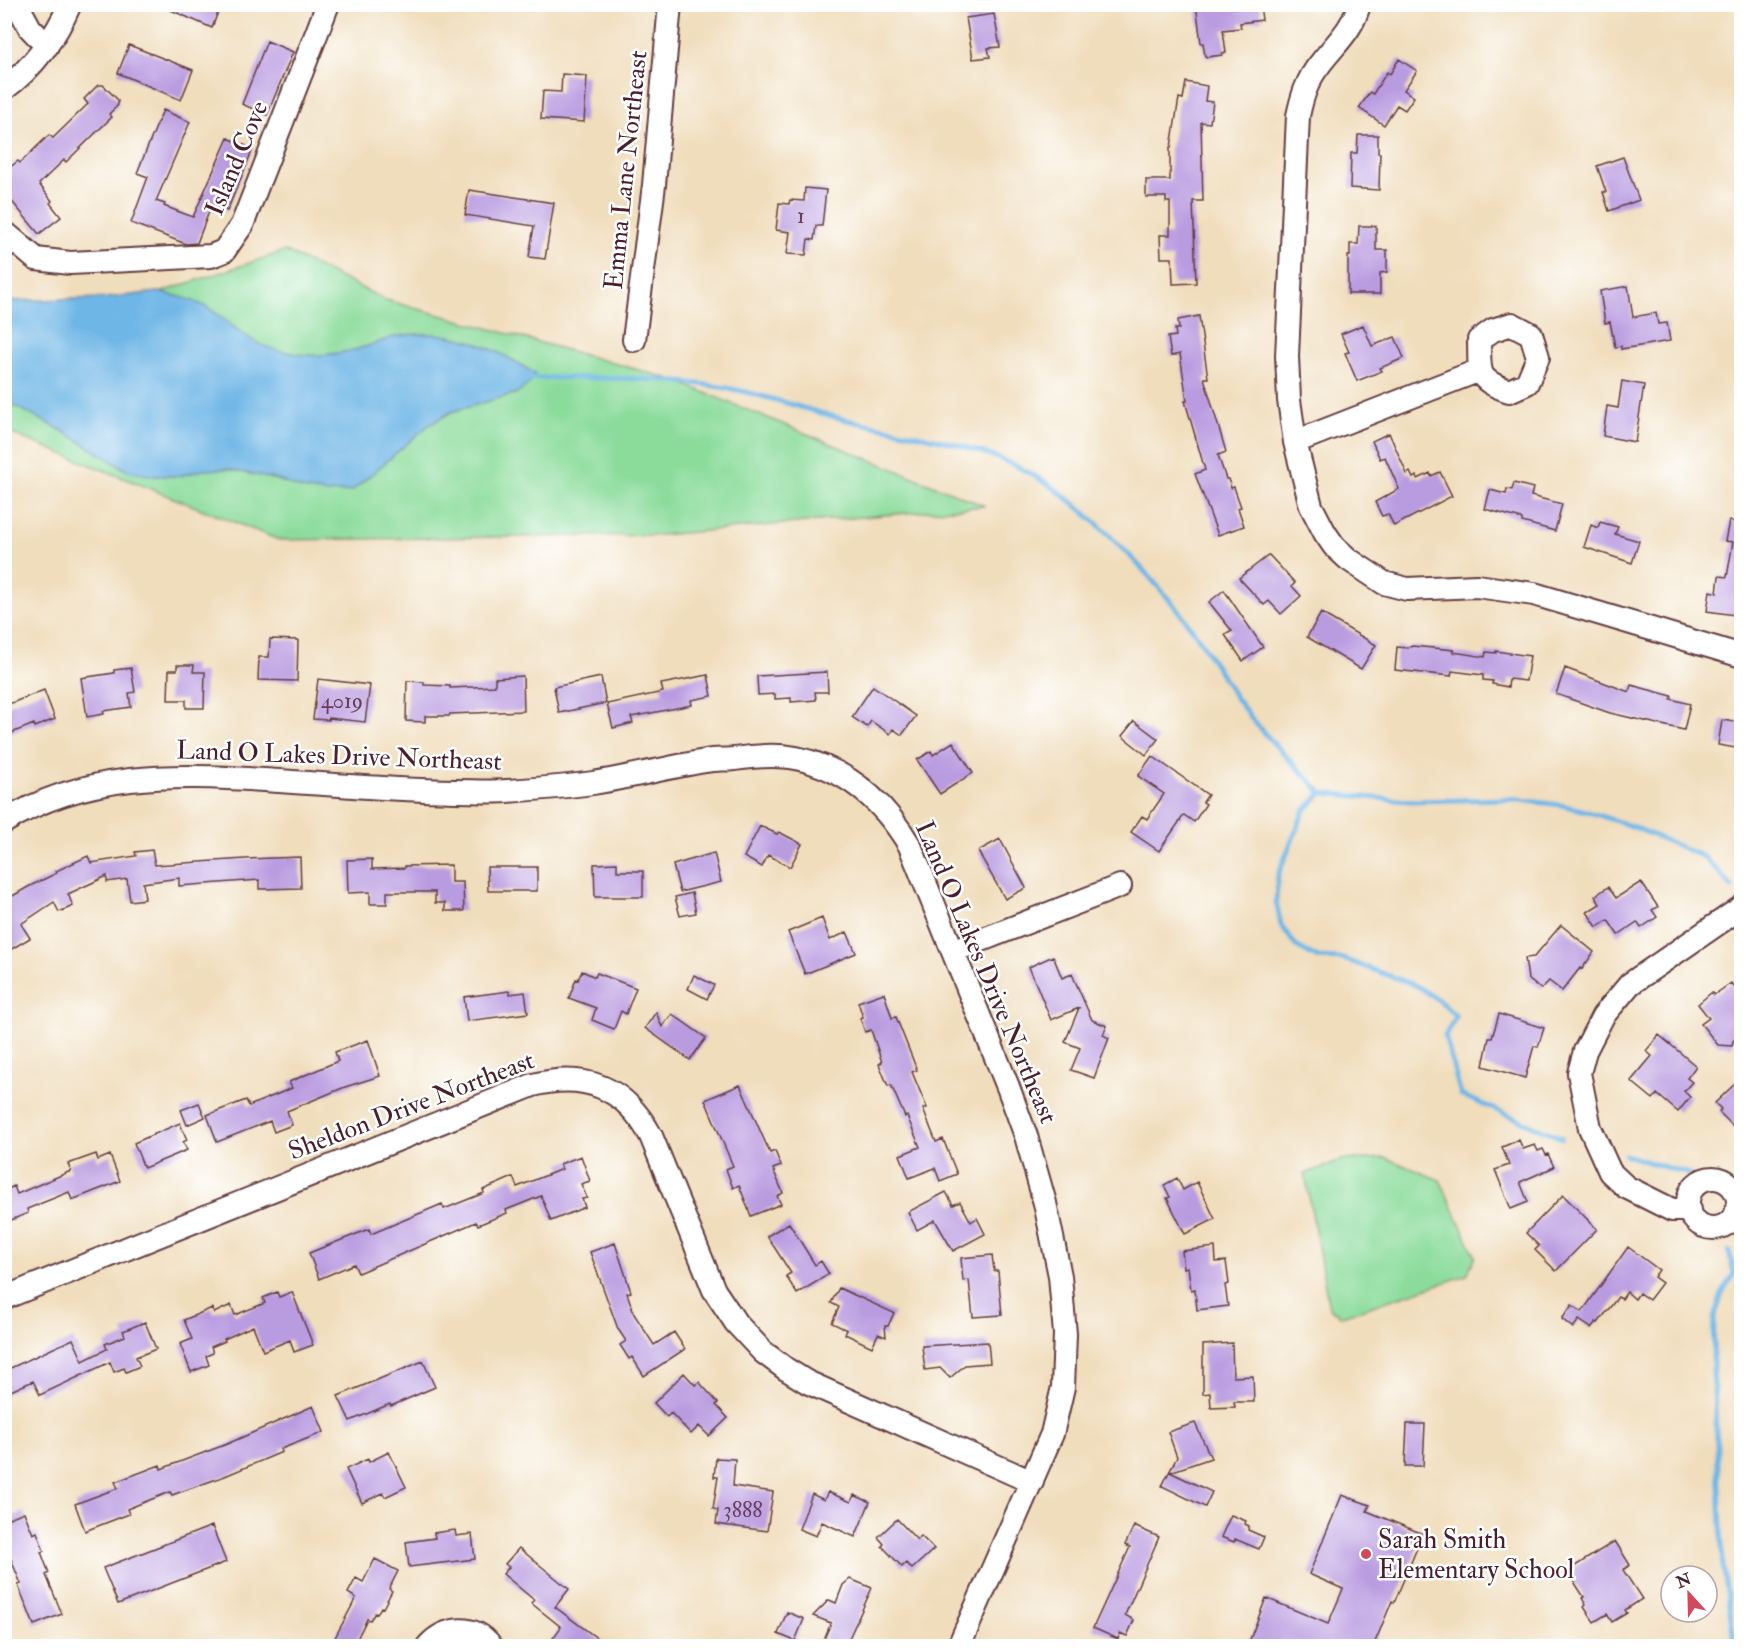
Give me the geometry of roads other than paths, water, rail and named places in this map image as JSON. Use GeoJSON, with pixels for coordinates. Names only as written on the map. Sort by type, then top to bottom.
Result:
{"type":"FeatureCollection","features":[{"type":"Feature","properties":{"kind":"street"},"geometry":{"type":"LineString","coordinates":[[17,4],[30,28],[46,46]]}},
{"type":"Feature","properties":{"kind":"street"},"geometry":{"type":"LineString","coordinates":[[4,89],[30,66],[46,46],[70,4]]}},
{"type":"Feature","properties":{"kind":"street","name":"Island Cove"},"geometry":{"type":"LineString","coordinates":[[4,232],[36,260],[70,263],[211,256],[224,251],[242,225],[328,4]]}},
{"type":"Feature","properties":{"kind":"street","name":"Emma Lane Northeast"},"geometry":{"type":"LineString","coordinates":[[634,340],[654,186],[670,4]]}},
{"type":"Feature","properties":{"kind":"street"},"geometry":{"type":"LineString","coordinates":[[1359,4],[1347,33],[1319,64],[1310,79],[1302,97],[1298,116],[1287,356],[1289,400],[1295,442],[1311,506],[1325,533],[1348,559],[1384,583],[1407,589],[1478,586],[1534,594],[1742,656]]}},
{"type":"Feature","properties":{"kind":"street"},"geometry":{"type":"LineString","coordinates":[[1295,442],[1480,370]]}},
{"type":"Feature","properties":{"kind":"street","name":"Land O Lakes Drive Northeast"},"geometry":{"type":"LineString","coordinates":[[4,822],[18,813],[59,796],[102,783],[141,778],[195,775],[418,791],[504,791],[593,783],[708,760],[762,755],[796,758],[828,768],[857,784],[881,804],[897,824],[910,846],[1026,1136],[1045,1203],[1060,1276],[1065,1334],[1063,1387],[1052,1434],[959,1647]]}},
{"type":"Feature","properties":{"kind":"street"},"geometry":{"type":"LineString","coordinates":[[953,951],[1120,886]]}},
{"type":"Feature","properties":{"kind":"street"},"geometry":{"type":"LineString","coordinates":[[1690,1210],[1672,1210],[1626,1187],[1610,1172],[1590,1128],[1579,1073],[1585,1051],[1603,1016],[1630,984],[1742,907]]}},
{"type":"Feature","properties":{"kind":"street","name":"Sheldon Drive Northeast"},"geometry":{"type":"LineString","coordinates":[[4,1298],[532,1085],[554,1080],[578,1080],[595,1084],[614,1093],[630,1105],[643,1120],[714,1290],[736,1323],[763,1352],[807,1382],[1032,1482]]}},
{"type":"Feature","properties":{"kind":"street"},"geometry":{"type":"LineString","coordinates":[[428,1647],[442,1634],[461,1630],[481,1636],[491,1647]]}},
{"type":"Feature","properties":{"kind":"water"},"geometry":{"type":"Polygon","coordinates":[[[157,292],[181,297],[205,306],[250,339],[280,351],[311,355],[340,353],[394,337],[432,334],[468,340],[502,354],[535,374],[530,383],[517,393],[451,412],[429,425],[352,491],[327,493],[301,489],[278,480],[228,469],[203,470],[179,476],[153,476],[128,471],[63,431],[5,401],[5,301],[107,298],[157,292]]]}},
{"type":"Feature","properties":{"kind":"waterway"},"geometry":{"type":"LineString","coordinates":[[526,381],[533,378],[630,378],[703,384],[760,395],[840,418],[924,436],[991,455],[1033,475],[1072,502],[1140,566],[1188,623],[1248,714],[1322,793],[1409,801],[1511,799],[1561,805],[1634,827],[1704,857],[1732,887]]}},
{"type":"Feature","properties":{"kind":"waterway"},"geometry":{"type":"LineString","coordinates":[[1322,793],[1304,811],[1278,875],[1276,901],[1281,925],[1296,946],[1318,958],[1343,959],[1415,985],[1437,999],[1456,1016],[1445,1036],[1461,1095],[1562,1138]]}},
{"type":"Feature","properties":{"kind":"waterway"},"geometry":{"type":"LineString","coordinates":[[1625,1155],[1689,1174]]}},
{"type":"Feature","properties":{"kind":"waterway"},"geometry":{"type":"LineString","coordinates":[[1729,1251],[1734,1274],[1722,1294],[1714,1318],[1713,1368],[1723,1565],[1735,1646]]}},
{"type":"Feature","properties":{"kind":"place","name":"Sarah Smith Elementary School"},"geometry":{"type":"Point","coordinates":[1366,1554]}}]}
